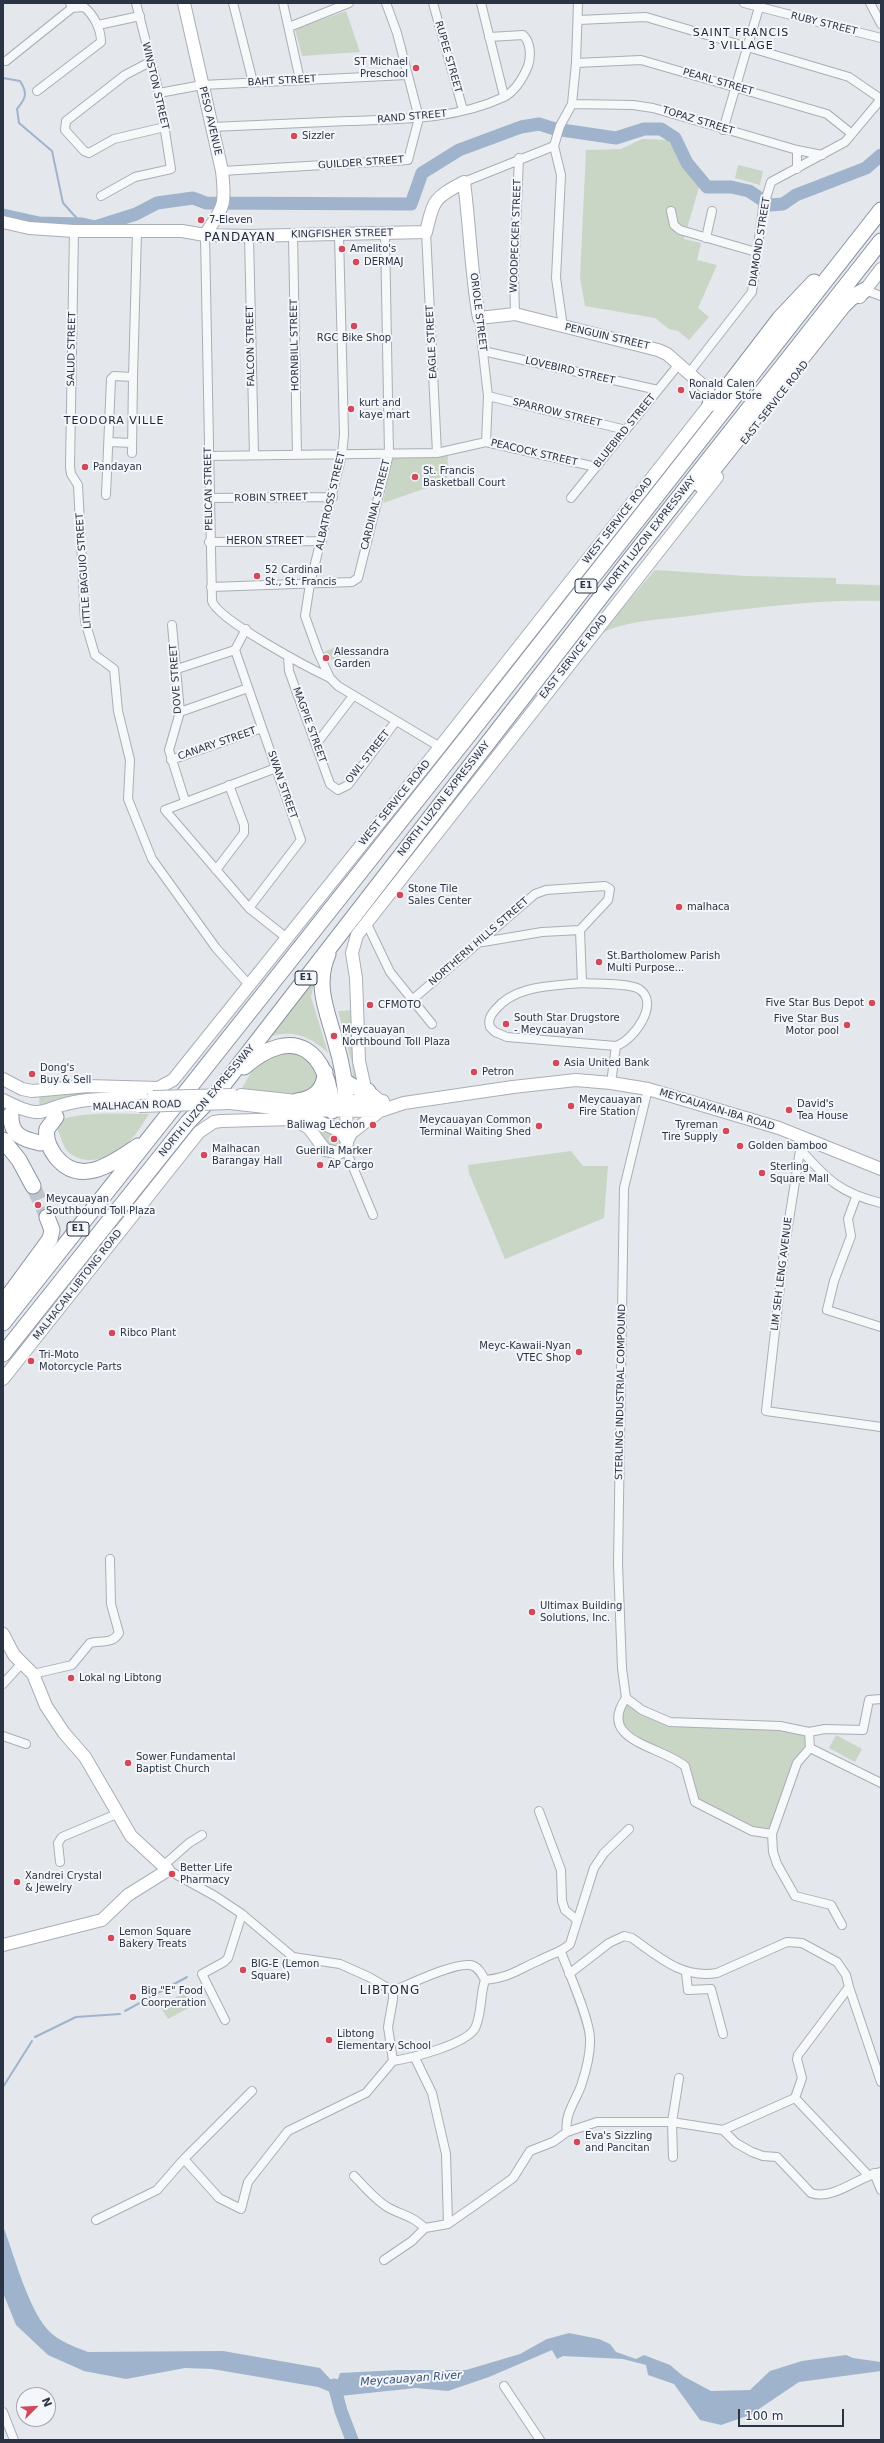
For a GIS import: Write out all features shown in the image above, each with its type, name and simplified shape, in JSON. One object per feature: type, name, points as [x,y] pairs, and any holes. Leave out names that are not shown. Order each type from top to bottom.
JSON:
[{"type":"highway","points":[[709,397],[730,384],[780,318],[877,215]]},
{"type":"highway","name":"NORTH LUZON EXPRESSWAY","points":[[3,1323],[877,215]]},
{"type":"highway","name":"NORTH LUZON EXPRESSWAY","points":[[3,1354],[188,1122],[228,1095],[334,942],[645,541],[881,241]]},
{"type":"highway","points":[[645,541],[686,504],[843,306],[851,298],[865,290]]},
{"type":"highway","points":[[228,1095],[249,1062],[280,1046],[294,1046],[306,1050],[319,1060],[339,1106],[358,1084],[337,1044],[323,1005],[321,989],[326,959],[334,942]]},
{"type":"highway","points":[[294,1105],[308,1100],[317,1092],[325,1081],[325,1072]]},
{"type":"highway","points":[[8,1111],[16,1134],[26,1140],[45,1146],[67,1167],[81,1172],[91,1172],[115,1161],[153,1134]]},
{"type":"highway","points":[[45,1146],[49,1115]]},
{"type":"highway","points":[[3,1140],[19,1160],[33,1186]]},
{"type":"highway","points":[[3,1303],[50,1238],[52,1230],[47,1217]]},
{"type":"main road","name":"PESO AVENUE","points":[[184,3],[222,171],[224,194],[222,210],[205,235]]},
{"type":"main road","points":[[426,232],[432,208],[440,195],[464,182]]},
{"type":"main road","name":"ORIOLE STREET","points":[[464,182],[471,235],[472,279],[479,318]]},
{"type":"main road","name":"KINGFISHER STREET","points":[[3,222],[29,228],[74,231],[182,231],[205,235],[339,235],[426,232]]},
{"type":"main road","name":"EAST SERVICE ROAD","points":[[358,1084],[356,978],[352,953],[354,941],[366,922],[881,269]]},
{"type":"main road","name":"PENGUIN STREET","points":[[479,318],[515,314],[658,350],[679,364],[689,373],[709,397]]},
{"type":"main road","name":"WEST SERVICE ROAD","points":[[22,1089],[42,1091],[88,1086],[155,1088],[167,1085],[175,1078],[288,939],[440,747],[709,397]]},
{"type":"main road","points":[[3,1079],[22,1089],[8,1111]]},
{"type":"main road","name":"MEYCAUAYAN-IBA ROAD","points":[[339,1106],[380,1106],[499,1089],[576,1080],[611,1083],[648,1089],[778,1128],[801,1143],[881,1169]]},
{"type":"main road","points":[[346,1145],[351,1133],[380,1106],[358,1084]]},
{"type":"main road","points":[[42,1091],[36,1095],[35,1101],[37,1107],[49,1115]]},
{"type":"main road","name":"MALHACAN ROAD","points":[[8,1111],[37,1121],[49,1115],[77,1109],[228,1095],[294,1105],[339,1106]]},
{"type":"main road","points":[[294,1105],[338,1130],[343,1134],[346,1145]]},
{"type":"main road","points":[[339,1106],[346,1145]]},
{"type":"main road","name":"MALHACAN-LIBTONG ROAD","points":[[3,1379],[199,1132],[206,1126],[221,1121],[293,1119],[309,1128],[328,1152],[336,1154],[346,1145]]},
{"type":"main road","points":[[3,1634],[14,1655],[23,1662],[33,1674],[46,1706],[64,1733],[85,1757],[119,1813],[131,1836],[166,1868],[128,1895],[102,1920],[3,1945]]},
{"type":"street","name":"WINSTON STREET","points":[[101,196],[135,177],[171,168],[159,93],[136,3]]},
{"type":"street","points":[[233,3],[253,82]]},
{"type":"street","points":[[283,3],[300,80]]},
{"type":"street","points":[[289,27],[349,3]]},
{"type":"street","name":"GUILDER STREET","points":[[222,171],[405,162],[410,157],[419,118],[397,33],[386,3]]},
{"type":"street","name":"RUPEE STREET","points":[[433,3],[464,110]]},
{"type":"street","points":[[481,3],[504,96]]},
{"type":"street","points":[[563,327],[556,278],[561,175],[554,146],[556,135],[572,104],[576,63],[578,3]]},
{"type":"street","name":"RUBY STREET","points":[[744,3],[759,5],[881,38]]},
{"type":"street","points":[[870,3],[881,24]]},
{"type":"street","points":[[723,130],[737,87],[759,5]]},
{"type":"street","points":[[6,61],[71,6],[84,7],[98,25],[101,38],[99,44],[37,91]]},
{"type":"street","points":[[98,25],[140,16]]},
{"type":"street","points":[[578,20],[646,18],[748,46],[849,77],[881,99]]},
{"type":"street","name":"RAND STREET","points":[[212,127],[419,118],[464,110],[504,96],[517,86],[528,65],[530,56],[525,37],[519,34],[490,37]]},
{"type":"street","name":"PEARL STREET","points":[[576,63],[641,60],[827,114],[852,134]]},
{"type":"street","points":[[150,62],[125,75],[66,120],[65,130],[84,151],[89,153],[114,139],[164,126]]},
{"type":"street","name":"BAHT STREET","points":[[159,93],[202,85],[407,75]]},
{"type":"street","name":"DIAMOND STREET","points":[[689,373],[752,292],[756,252],[763,208],[771,182],[845,142],[881,99]]},
{"type":"street","name":"TOPAZ STREET","points":[[572,104],[633,105],[653,108],[723,130],[797,150],[822,155]]},
{"type":"street","points":[[464,182],[519,158],[554,146]]},
{"type":"street","points":[[797,150],[797,169]]},
{"type":"street","name":"WOODPECKER STREET","points":[[515,314],[514,275],[519,158]]},
{"type":"street","points":[[672,211],[674,226],[680,230],[756,252]]},
{"type":"street","points":[[706,238],[712,211]]},
{"type":"street","name":"SALUD STREET","points":[[70,467],[74,231]]},
{"type":"street","points":[[132,453],[137,232]]},
{"type":"street","name":"EAGLE STREET","points":[[426,232],[438,453]]},
{"type":"street","name":"CARDINAL STREET","points":[[211,587],[352,582],[358,578],[389,454],[385,234]]},
{"type":"street","name":"PELICAN STREET","points":[[205,235],[209,542],[212,601],[215,608],[288,657],[330,678]]},
{"type":"street","name":"HORNBILL STREET","points":[[293,235],[297,455]]},
{"type":"street","name":"ALBATROSS STREET","points":[[339,235],[344,436],[342,454],[322,541],[310,584],[305,616],[318,652],[330,678],[353,696],[440,747]]},
{"type":"street","name":"FALCON STREET","points":[[249,236],[254,455]]},
{"type":"street","points":[[865,290],[881,296]]},
{"type":"street","name":"ORIOLE STREET","points":[[479,318],[488,396],[486,442]]},
{"type":"street","name":"LOVEBIRD STREET","points":[[483,351],[658,390]]},
{"type":"street","name":"BLUEBIRD STREET","points":[[571,498],[679,364]]},
{"type":"street","points":[[106,496],[111,378],[114,376],[133,377]]},
{"type":"street","name":"SPARROW STREET","points":[[488,396],[626,430]]},
{"type":"street","points":[[108,442],[132,443]]},
{"type":"street","name":"PEACOCK STREET","points":[[208,456],[438,453],[486,442],[596,467]]},
{"type":"street","name":"LITTLE BAGUIO STREET","points":[[70,467],[71,474],[78,485],[85,621],[95,655],[114,669],[118,711],[130,760],[128,799],[152,859],[212,943],[250,986]]},
{"type":"street","name":"ROBIN STREET","points":[[209,498],[332,497]]},
{"type":"street","name":"HERON STREET","points":[[209,542],[322,541]]},
{"type":"street","name":"DOVE STREET","points":[[172,625],[180,712],[169,750],[185,801]]},
{"type":"street","points":[[177,669],[235,650],[246,629]]},
{"type":"street","name":"SWAN STREET","points":[[235,650],[301,843],[249,908]]},
{"type":"street","name":"MAGPIE STREET","points":[[288,657],[290,675],[330,784],[338,790]]},
{"type":"street","points":[[180,712],[248,688]]},
{"type":"street","points":[[316,743],[353,696]]},
{"type":"street","name":"OWL STREET","points":[[338,790],[348,785],[396,721]]},
{"type":"street","name":"CANARY STREET","points":[[171,760],[262,728]]},
{"type":"street","points":[[276,768],[185,801],[165,810],[249,908],[288,939]]},
{"type":"street","points":[[216,870],[244,833],[244,825],[229,785]]},
{"type":"street","name":"NORTHERN HILLS STREET","points":[[412,1000],[451,966],[483,942],[535,894],[546,890],[608,886],[610,896],[608,900],[580,930]]},
{"type":"street","points":[[366,922],[390,972],[432,1024]]},
{"type":"street","points":[[483,942],[542,932],[580,930],[582,983]]},
{"type":"street","points":[[582,983],[635,987],[648,1000],[648,1010],[630,1039],[616,1046],[507,1037],[495,1032],[490,1027],[490,1016],[500,1003],[514,995],[539,988],[582,983]]},
{"type":"street","points":[[611,1083],[616,1046]]},
{"type":"street","name":"STERLING INDUSTRIAL COMPOUND","points":[[626,1698],[622,1668],[618,1564],[624,1188],[648,1089]]},
{"type":"street","points":[[801,1143],[826,1178],[856,1197],[881,1203]]},
{"type":"street","name":"LIM SEH LENG AVENUE","points":[[801,1143],[766,1411],[881,1427]]},
{"type":"street","points":[[346,1145],[373,1215]]},
{"type":"street","points":[[856,1197],[848,1219],[850,1236],[834,1281],[827,1310],[881,1327]]},
{"type":"street","points":[[33,1674],[72,1665],[90,1643],[108,1642],[117,1636],[119,1633],[111,1604],[110,1559]]},
{"type":"street","points":[[3,1684],[23,1662]]},
{"type":"street","points":[[772,1834],[752,1831],[695,1802],[685,1766],[663,1752],[636,1741],[623,1732],[618,1726],[620,1706],[626,1698],[642,1710],[670,1722],[780,1726],[809,1732],[825,1729],[863,1730],[869,1700],[879,1697],[881,1699]]},
{"type":"street","points":[[809,1732],[810,1748],[797,1763],[772,1834],[772,1852],[795,1896],[831,1905],[842,1926]]},
{"type":"street","points":[[3,1736],[26,1744]]},
{"type":"street","points":[[810,1748],[881,1783]]},
{"type":"street","points":[[539,1811],[561,1870],[562,1901],[565,1910],[577,1920]]},
{"type":"street","points":[[60,1862],[58,1843],[62,1837],[119,1813]]},
{"type":"street","points":[[485,1980],[503,1978],[540,1959],[561,1952],[570,1944],[594,1868],[604,1853],[629,1829]]},
{"type":"street","points":[[202,1835],[189,1843],[166,1868],[215,1896],[242,1914],[293,1957],[340,1964],[369,1977],[393,1991]]},
{"type":"street","points":[[225,2020],[202,1974],[224,1962],[228,1958],[242,1914]]},
{"type":"street","points":[[569,1974],[609,1943],[624,1936],[632,1938],[686,1973],[707,1975],[718,1973],[787,1942],[802,1942],[837,1962],[846,1975],[881,2082]]},
{"type":"street","points":[[561,1952],[591,2041],[581,2086],[568,2113],[566,2124],[567,2132]]},
{"type":"street","points":[[393,1991],[438,1973],[471,1965],[478,1969],[485,1980]]},
{"type":"street","points":[[686,1973],[688,1990],[711,1989],[723,2034]]},
{"type":"street","points":[[184,2159],[219,2198],[241,2209],[248,2182],[288,2131],[366,2094],[393,2061],[415,2058],[470,2035],[477,2024],[481,1991],[485,1980]]},
{"type":"street","points":[[384,2260],[412,2242],[425,2228],[448,2224],[513,2178],[530,2152],[553,2142],[567,2132],[597,2122],[629,2124],[672,2122],[723,2130],[795,2098],[802,2078],[797,2059],[798,2055],[849,1987]]},
{"type":"street","points":[[393,1991],[388,2027],[393,2061]]},
{"type":"street","points":[[415,2058],[432,2093],[446,2154],[448,2224]]},
{"type":"street","points":[[673,2157],[672,2122],[679,2078]]},
{"type":"street","points":[[96,2220],[157,2190],[184,2159],[252,2091]]},
{"type":"street","points":[[795,2098],[874,2173],[881,2190]]},
{"type":"street","points":[[723,2130],[736,2143],[752,2152],[763,2156],[777,2157],[811,2193],[818,2195],[828,2194],[874,2173]]},
{"type":"street","points":[[354,2176],[389,2208],[410,2216],[425,2228]]},
{"type":"street","points":[[504,2386],[540,2440]]},
{"type":"street","points":[[3,2412],[14,2440]]},
{"type":"green space","points":[[346,11],[360,52],[302,56],[295,29]]},
{"type":"green space","points":[[642,139],[667,140],[679,154],[699,187],[684,239],[701,243],[697,260],[717,265],[698,308],[709,317],[689,340],[678,331],[669,329],[655,318],[585,306],[580,278],[586,150],[621,149]]},
{"type":"green space","points":[[738,165],[763,171],[760,185],[735,178]]},
{"type":"green space","points":[[448,454],[447,481],[383,503],[392,456]]},
{"type":"green space","points":[[655,570],[746,576],[836,578],[836,584],[881,585],[881,601],[833,601],[737,610],[632,623],[610,629],[600,634]]},
{"type":"green space","points":[[338,646],[342,656],[328,661],[324,652]]},
{"type":"green space","points":[[316,975],[311,997],[328,1053],[314,1042],[299,1035],[284,1034],[266,1038]]},
{"type":"green space","points":[[353,1010],[357,1080],[353,1078],[352,1064],[338,1011]]},
{"type":"green space","points":[[270,1052],[305,1052],[320,1080],[304,1096],[241,1090],[253,1069]]},
{"type":"green space","points":[[81,1090],[109,1092],[45,1106],[40,1105],[40,1096]]},
{"type":"green space","points":[[149,1114],[132,1139],[125,1146],[118,1152],[100,1159],[83,1159],[70,1153],[65,1148],[57,1128],[59,1120],[81,1115]]},
{"type":"green space","points":[[308,1119],[341,1140],[337,1145],[329,1145]]},
{"type":"green space","points":[[571,1151],[583,1166],[608,1166],[604,1218],[505,1259],[469,1173],[468,1165]]},
{"type":"green space","points":[[626,1698],[658,1718],[809,1732],[810,1748],[797,1763],[772,1834],[752,1831],[695,1802],[685,1766],[623,1732],[620,1705]]},
{"type":"green space","points":[[836,1735],[862,1749],[855,1762],[829,1748]]},
{"type":"green space","points":[[187,1991],[194,2005],[168,2019],[160,2006]]},
{"type":"water","name":"Meycauayan River","points":[[3,2226],[22,2281],[41,2320],[52,2334],[67,2343],[88,2352],[223,2351],[320,2368],[332,2381],[338,2379],[340,2373],[398,2370],[466,2370],[520,2354],[547,2339],[569,2333],[599,2339],[610,2344],[616,2352],[636,2359],[644,2355],[670,2365],[683,2376],[711,2391],[750,2390],[770,2371],[802,2361],[846,2355],[853,2358],[881,2362],[881,2371],[799,2382],[750,2415],[721,2425],[700,2420],[674,2384],[648,2375],[646,2365],[623,2359],[563,2356],[557,2359],[552,2350],[489,2377],[448,2391],[416,2388],[340,2396],[318,2387],[212,2369],[185,2368],[126,2379],[84,2371],[48,2355],[16,2325],[3,2293]]},
{"type":"waterway","points":[[3,78],[20,81],[23,85],[25,95],[17,109],[19,123],[52,151],[63,203],[82,224]]},
{"type":"waterway","points":[[3,215],[39,223],[82,224],[95,227],[136,214],[157,203],[193,198],[206,203],[411,204],[422,173],[459,150],[521,127],[539,124],[555,129],[616,138],[644,129],[661,129],[675,138],[687,163],[707,187],[731,187],[749,191],[770,205],[783,204],[796,195],[866,168],[881,155]]},
{"type":"waterway","points":[[125,2011],[187,1977]]},
{"type":"waterway","points":[[35,2037],[76,2017],[120,2014]]},
{"type":"waterway","points":[[3,2087],[32,2041]]},
{"type":"waterway","points":[[334,2385],[341,2411],[352,2440]]},
{"type":"tunnel","points":[[33,1186],[47,1217]]},
{"type":"place","name":"ST Michael Preschool","points":[[416,68]]},
{"type":"place","name":"Sizzler","points":[[294,136]]},
{"type":"place","name":"7-Eleven","points":[[201,220]]},
{"type":"place","name":"Amelito's","points":[[342,249]]},
{"type":"place","name":"DERMAJ","points":[[356,262]]},
{"type":"place","name":"RGC Bike Shop","points":[[354,326]]},
{"type":"place","name":"Ronald Calen Vaciador Store","points":[[681,390]]},
{"type":"place","name":"kurt and kaye mart","points":[[351,409]]},
{"type":"place","name":"Pandayan","points":[[85,467]]},
{"type":"place","name":"St. Francis Basketball Court","points":[[415,477]]},
{"type":"place","name":"52 Cardinal St., St. Francis","points":[[257,576]]},
{"type":"place","name":"Alessandra Garden","points":[[326,658]]},
{"type":"place","name":"Stone Tile Sales Center","points":[[400,895]]},
{"type":"place","name":"malhaca","points":[[679,907]]},
{"type":"place","name":"St.Bartholomew Parish Multi Purpose...","points":[[599,962]]},
{"type":"place","name":"Five Star Bus Depot","points":[[872,1003]]},
{"type":"place","name":"CFMOTO","points":[[370,1005]]},
{"type":"place","name":"South Star Drugstore - Meycauayan","points":[[506,1024]]},
{"type":"place","name":"Five Star Bus Motor pool","points":[[847,1025]]},
{"type":"place","name":"Meycauayan Northbound Toll Plaza","points":[[334,1036]]},
{"type":"place","name":"Asia United Bank","points":[[556,1063]]},
{"type":"place","name":"Petron","points":[[474,1072]]},
{"type":"place","name":"Dong's Buy & Sell","points":[[32,1074]]},
{"type":"place","name":"Meycauayan Fire Station","points":[[571,1106]]},
{"type":"place","name":"David's Tea House","points":[[789,1110]]},
{"type":"place","name":"Baliwag Lechon","points":[[373,1125]]},
{"type":"place","name":"Meycauayan Common Terminal Waiting Shed","points":[[539,1126]]},
{"type":"place","name":"Tyreman Tire Supply","points":[[726,1131]]},
{"type":"place","name":"Guerilla Marker","points":[[334,1139]]},
{"type":"place","name":"Golden bamboo","points":[[740,1146]]},
{"type":"place","name":"Malhacan Barangay Hall","points":[[204,1155]]},
{"type":"place","name":"AP Cargo","points":[[320,1165]]},
{"type":"place","name":"Sterling Square Mall","points":[[762,1173]]},
{"type":"place","name":"Meycauayan Southbound Toll Plaza","points":[[38,1205]]},
{"type":"place","name":"Ribco Plant","points":[[112,1333]]},
{"type":"place","name":"Meyc-Kawaii-Nyan VTEC Shop","points":[[579,1352]]},
{"type":"place","name":"Tri-Moto Motorcycle Parts","points":[[31,1361]]},
{"type":"place","name":"Ultimax Building Solutions, Inc.","points":[[532,1612]]},
{"type":"place","name":"Lokal ng Libtong","points":[[71,1678]]},
{"type":"place","name":"Sower Fundamental Baptist Church","points":[[128,1763]]},
{"type":"place","name":"Better Life Pharmacy","points":[[172,1874]]},
{"type":"place","name":"Xandrei Crystal & Jewelry","points":[[17,1882]]},
{"type":"place","name":"Lemon Square Bakery Treats","points":[[111,1938]]},
{"type":"place","name":"BIG-E (Lemon Square)","points":[[243,1970]]},
{"type":"place","name":"Big \"E\" Food Coorperation","points":[[133,1997]]},
{"type":"place","name":"Libtong Elementary School","points":[[329,2040]]},
{"type":"place","name":"Eva's Sizzling and Pancitan","points":[[577,2142]]},
{"type":"district","name":"SAINT FRANCIS 3 VILLAGE","points":[[741,39]]},
{"type":"district","name":"PANDAYAN","points":[[240,238]]},
{"type":"district","name":"TEODORA VILLE","points":[[114,421]]},
{"type":"district","name":"LIBTONG","points":[[390,1991]]}]
